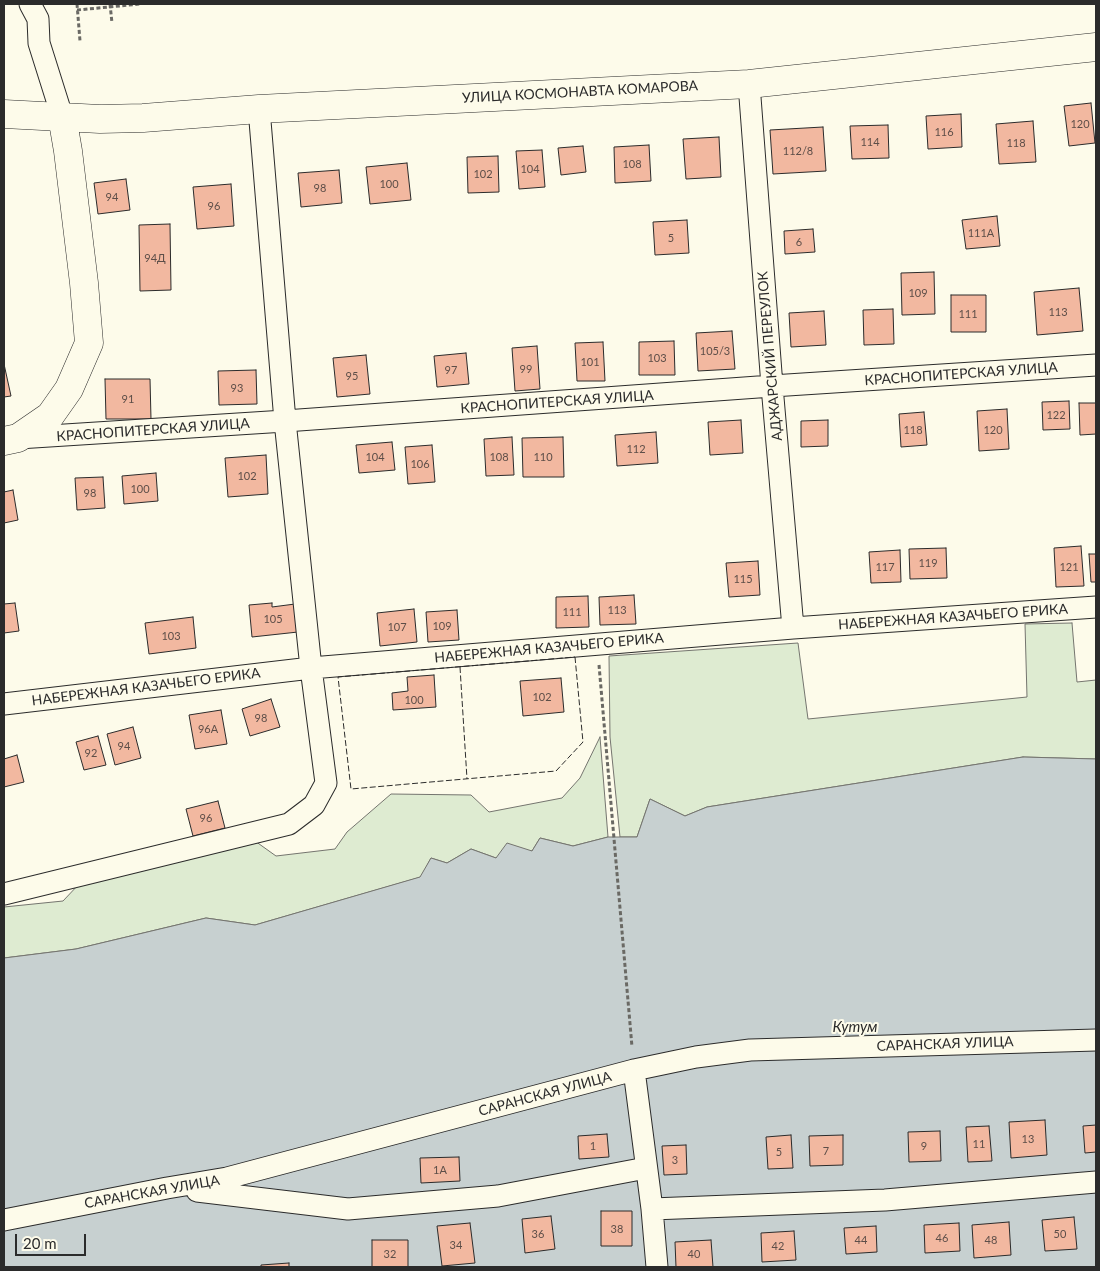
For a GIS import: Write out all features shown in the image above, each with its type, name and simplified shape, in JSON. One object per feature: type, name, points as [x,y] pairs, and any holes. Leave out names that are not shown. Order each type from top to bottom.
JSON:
[{"type":"main road","name":"УЛИЦА КОСМОНАВТА КОМАРОВА","points":[[4,114],[143,118],[259,109],[748,84],[1096,47]]},
{"type":"main road","name":"КРАСНОПИТЕРСКАЯ УЛИЦА","points":[[11,440],[50,416],[69,389],[88,342],[84,283],[62,116]]},
{"type":"street","points":[[39,9],[39,42],[62,116]]},
{"type":"street","name":"АДЖАРСКИЙ ПЕРЕУЛОК","points":[[748,84],[793,628]]},
{"type":"street","points":[[4,894],[289,824],[314,806],[326,783],[311,668],[285,421],[259,109]]},
{"type":"street","name":"КРАСНОПИТЕРСКАЯ УЛИЦА","points":[[11,440],[1096,365]]},
{"type":"street","name":"НАБЕРЕЖНАЯ КАЗАЧЬЕГО ЕРИКА","points":[[4,704],[311,668],[793,628],[1096,608]]},
{"type":"street","name":"САРАНСКАЯ УЛИЦА","points":[[4,1220],[227,1178],[634,1070],[696,1057],[750,1050],[1096,1040]]},
{"type":"street","points":[[634,1070],[652,1210],[657,1267]]},
{"type":"street","points":[[167,1188],[242,1195],[348,1209],[498,1196],[646,1168]]},
{"type":"street","points":[[652,1210],[885,1200],[1096,1182]]},
{"type":"path","points":[[77,4],[80,40]]},
{"type":"path","points":[[77,10],[112,5],[140,4]]},
{"type":"path","points":[[112,5],[112,23]]},
{"type":"path","points":[[599,663],[634,1070]]},
{"type":"green space","points":[[1072,623],[1077,682],[1096,680],[1096,759],[1023,757],[707,807],[685,816],[650,799],[637,837],[620,837],[610,737],[609,656],[798,643],[808,719],[1027,697],[1025,624]]},
{"type":"green space","points":[[600,737],[608,837],[573,846],[540,838],[532,851],[496,858],[471,849],[447,863],[431,858],[421,877],[255,925],[206,918],[76,949],[4,958],[4,907],[63,901],[80,883],[255,841],[276,856],[335,849],[347,832],[391,794],[471,795],[489,812],[562,798],[580,778]]},
{"type":"water","name":"Кутум","points":[[1023,757],[1096,759],[1096,1267],[4,1267],[4,958],[76,949],[206,918],[255,925],[420,877],[431,858],[447,863],[471,849],[496,858],[507,843],[532,851],[540,838],[573,846],[608,837],[637,837],[650,799],[685,816],[707,807]]},
{"type":"building","points":[[1091,103],[1095,143],[1069,146],[1064,106]]},
{"type":"building","points":[[961,114],[962,147],[928,149],[926,116]]},
{"type":"building","points":[[1033,121],[1036,162],[999,164],[996,124]]},
{"type":"building","points":[[888,125],[889,158],[852,159],[850,126]]},
{"type":"building","points":[[823,127],[826,171],[773,174],[770,130]]},
{"type":"building","points":[[719,137],[721,177],[686,179],[683,139]]},
{"type":"building","points":[[649,145],[651,181],[615,183],[614,147]]},
{"type":"building","points":[[583,146],[586,172],[561,175],[558,148]]},
{"type":"building","points":[[542,150],[545,187],[519,189],[516,151]]},
{"type":"building","points":[[498,156],[499,192],[468,193],[467,157]]},
{"type":"building","points":[[407,163],[411,200],[370,204],[366,167]]},
{"type":"building","points":[[339,170],[342,203],[301,207],[298,173]]},
{"type":"building","points":[[126,179],[130,210],[98,214],[94,183]]},
{"type":"building","points":[[231,184],[234,226],[197,229],[193,187]]},
{"type":"building","points":[[997,216],[1000,246],[966,249],[962,220]]},
{"type":"building","points":[[687,220],[689,253],[655,255],[653,222]]},
{"type":"building","points":[[170,224],[171,290],[140,291],[139,225]]},
{"type":"building","points":[[813,229],[815,252],[785,254],[784,231]]},
{"type":"building","points":[[934,272],[935,314],[902,315],[901,273]]},
{"type":"building","points":[[1079,288],[1083,331],[1037,335],[1034,292]]},
{"type":"building","points":[[951,295],[986,295],[986,332],[951,332]]},
{"type":"building","points":[[893,309],[894,344],[864,345],[863,310]]},
{"type":"building","points":[[824,311],[826,345],[791,347],[789,313]]},
{"type":"building","points":[[732,331],[735,369],[698,371],[696,333]]},
{"type":"building","points":[[674,341],[675,375],[639,375],[639,342]]},
{"type":"building","points":[[603,342],[605,381],[577,381],[575,343]]},
{"type":"building","points":[[537,346],[540,389],[515,391],[512,348]]},
{"type":"building","points":[[466,353],[469,384],[437,387],[434,356]]},
{"type":"building","points":[[366,355],[370,394],[337,397],[333,358]]},
{"type":"building","points":[[4,364],[11,396],[4,397]]},
{"type":"building","points":[[256,370],[257,404],[219,405],[218,371]]},
{"type":"building","points":[[105,379],[150,379],[151,419],[106,419]]},
{"type":"building","points":[[1069,401],[1070,429],[1043,430],[1042,402]]},
{"type":"building","points":[[1079,403],[1096,403],[1096,434],[1080,435]]},
{"type":"building","points":[[1007,409],[1009,449],[979,451],[977,411]]},
{"type":"building","points":[[924,412],[927,445],[901,447],[899,414]]},
{"type":"building","points":[[741,420],[743,453],[710,455],[708,422]]},
{"type":"building","points":[[828,420],[828,446],[801,447],[801,421]]},
{"type":"building","points":[[656,432],[658,463],[617,466],[615,435]]},
{"type":"building","points":[[512,437],[514,475],[486,476],[484,439]]},
{"type":"building","points":[[563,437],[564,477],[523,477],[522,438]]},
{"type":"building","points":[[392,442],[395,470],[359,473],[356,445]]},
{"type":"building","points":[[432,445],[435,482],[408,484],[405,447]]},
{"type":"building","points":[[266,455],[268,494],[228,497],[225,458]]},
{"type":"building","points":[[156,473],[158,501],[124,504],[122,476]]},
{"type":"building","points":[[103,477],[105,508],[77,510],[75,478]]},
{"type":"building","points":[[13,490],[18,520],[4,523],[4,492]]},
{"type":"building","points":[[1081,546],[1084,586],[1056,587],[1054,548]]},
{"type":"building","points":[[946,548],[947,578],[910,579],[909,549]]},
{"type":"building","points":[[900,550],[901,582],[871,583],[869,552]]},
{"type":"building","points":[[1089,554],[1096,554],[1096,582],[1091,582]]},
{"type":"building","points":[[758,561],[760,595],[729,597],[726,563]]},
{"type":"building","points":[[634,595],[636,624],[600,625],[599,597]]},
{"type":"building","points":[[588,596],[589,627],[556,628],[556,597]]},
{"type":"building","points":[[15,603],[19,631],[4,633],[4,604]]},
{"type":"building","points":[[272,603],[272,607],[295,604],[298,632],[252,637],[249,605]]},
{"type":"building","points":[[414,609],[417,642],[380,646],[377,613]]},
{"type":"building","points":[[457,610],[459,640],[428,642],[426,612]]},
{"type":"building","points":[[193,617],[196,648],[149,654],[145,623]]},
{"type":"building","points":[[434,675],[436,707],[393,710],[392,693],[408,691],[407,677]]},
{"type":"building","points":[[561,678],[564,712],[523,716],[520,681]]},
{"type":"building","points":[[271,699],[280,727],[250,736],[242,709]]},
{"type":"building","points":[[221,710],[227,744],[195,749],[189,715]]},
{"type":"building","points":[[133,727],[141,758],[115,765],[107,734]]},
{"type":"building","points":[[98,736],[106,765],[84,770],[76,742]]},
{"type":"building","points":[[17,755],[24,782],[4,787],[4,759]]},
{"type":"building","points":[[218,801],[225,828],[193,836],[186,809]]},
{"type":"building","points":[[1045,1120],[1047,1155],[1011,1158],[1009,1122]]},
{"type":"building","points":[[1096,1125],[1096,1152],[1085,1153],[1083,1126]]},
{"type":"building","points":[[989,1126],[992,1161],[968,1162],[966,1127]]},
{"type":"building","points":[[940,1131],[941,1161],[909,1162],[908,1132]]},
{"type":"building","points":[[607,1134],[609,1157],[579,1159],[578,1136]]},
{"type":"building","points":[[791,1135],[793,1168],[768,1169],[766,1137]]},
{"type":"building","points":[[843,1135],[843,1165],[810,1166],[809,1136]]},
{"type":"building","points":[[686,1145],[687,1174],[664,1175],[662,1146]]},
{"type":"building","points":[[459,1157],[460,1181],[421,1183],[420,1158]]},
{"type":"building","points":[[601,1211],[632,1211],[632,1246],[601,1246]]},
{"type":"building","points":[[551,1216],[555,1249],[525,1253],[522,1219]]},
{"type":"building","points":[[1074,1217],[1077,1249],[1045,1251],[1042,1220]]},
{"type":"building","points":[[1009,1222],[1011,1255],[974,1258],[972,1225]]},
{"type":"building","points":[[470,1223],[475,1263],[442,1266],[437,1226]]},
{"type":"building","points":[[959,1223],[960,1251],[925,1253],[924,1225]]},
{"type":"building","points":[[876,1226],[877,1252],[846,1254],[844,1228]]},
{"type":"building","points":[[794,1231],[796,1260],[762,1262],[761,1233]]},
{"type":"building","points":[[372,1240],[408,1240],[408,1267],[372,1267]]},
{"type":"building","points":[[711,1240],[713,1267],[676,1267],[675,1242]]},
{"type":"building","points":[[289,1263],[289,1267],[261,1267],[261,1265]]},
{"type":"fence","points":[[575,657],[583,742],[556,771],[351,789],[338,677],[575,657]]},
{"type":"fence","points":[[460,667],[467,779]]}]
